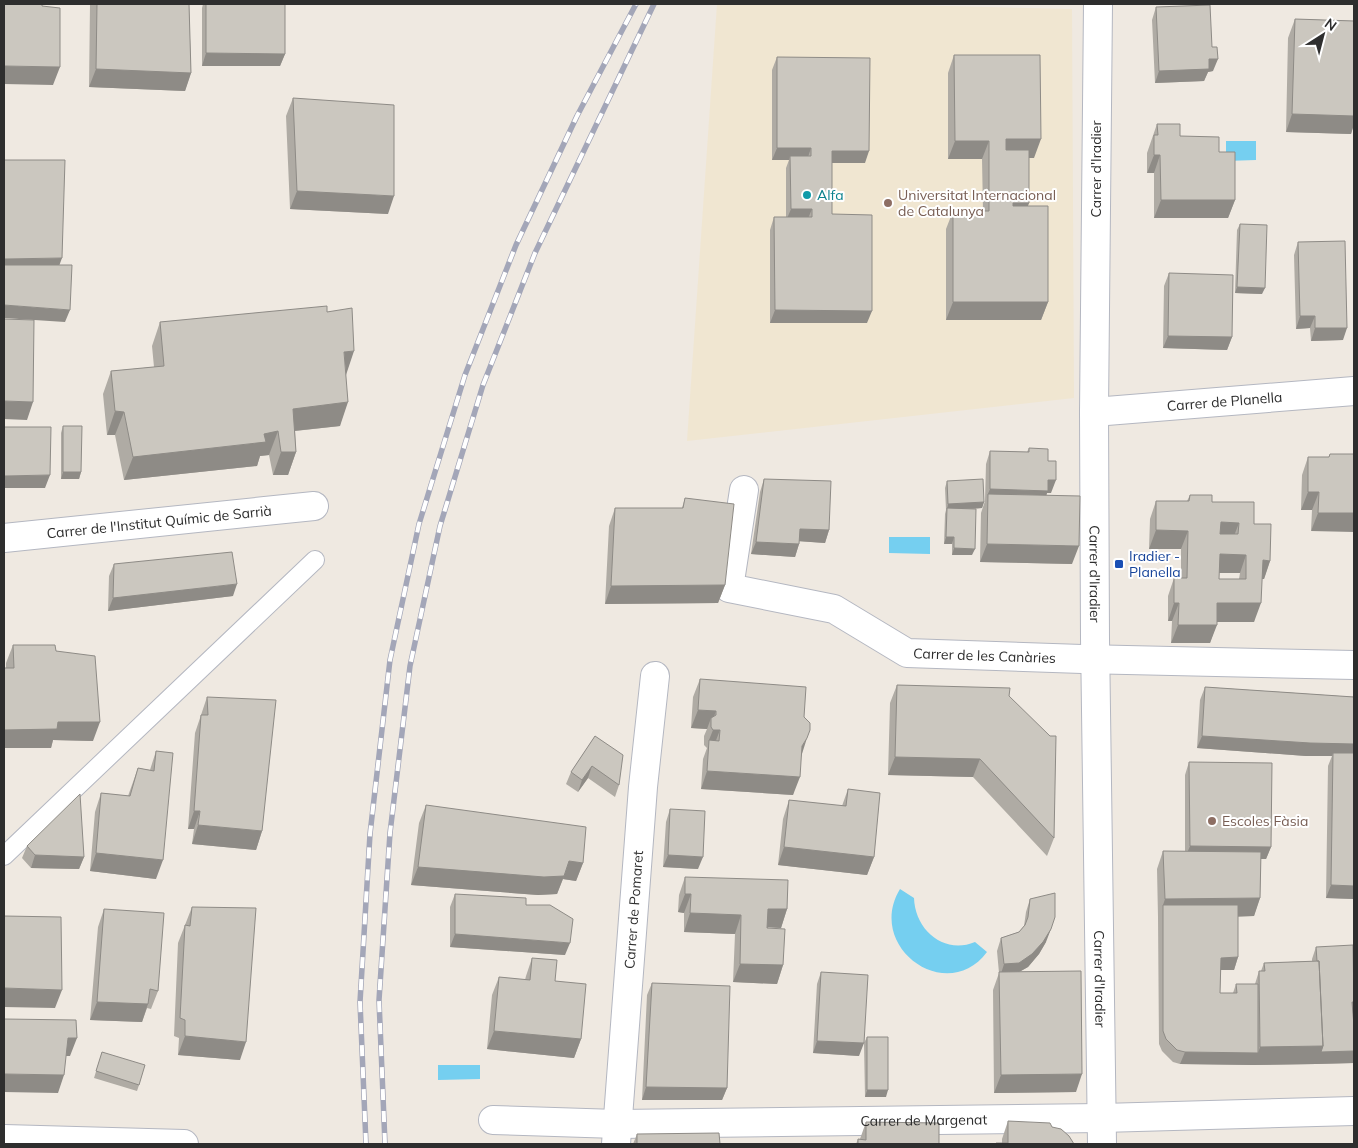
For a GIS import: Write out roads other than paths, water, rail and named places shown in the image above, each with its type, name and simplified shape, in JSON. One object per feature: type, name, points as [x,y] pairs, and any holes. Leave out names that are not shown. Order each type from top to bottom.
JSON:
[{"type":"street","name":"Carrer d'Iradier","points":[[1098,4],[1094,412],[1095,660],[1102,1144]]},
{"type":"street","name":"Carrer de Planella","points":[[1094,412],[1354,391]]},
{"type":"street","name":"Carrer de les Canàries","points":[[744,490],[729,588],[834,609],[907,653],[1095,660],[1354,665]]},
{"type":"street","name":"Carrer de l'Institut Químic de Sarrià","points":[[4,538],[314,506]]},
{"type":"street","name":"Carrer de Pomaret","points":[[617,1134],[643,787],[655,676]]},
{"type":"street","name":"Carrer de Margenat","points":[[493,1120],[617,1134],[1102,1118],[1354,1112]]},
{"type":"street","points":[[4,1140],[184,1144]]},
{"type":"lane","points":[[4,856],[315,560]]},
{"type":"water","points":[[1226,141],[1256,141],[1256,160],[1226,161]]},
{"type":"water","points":[[889,537],[930,537],[930,554],[889,553]]},
{"type":"water","points":[[900,889],[914,898],[920,920],[933,937],[953,945],[975,942],[987,952],[970,967],[952,973],[933,971],[915,962],[902,949],[893,931],[892,911]]},
{"type":"water","points":[[438,1065],[480,1065],[480,1079],[438,1080]]},
{"type":"railway","points":[[366,1144],[360,1002],[370,834],[390,660],[419,524],[465,375],[516,245],[577,116],[636,4]]},
{"type":"railway","points":[[385,1144],[379,1000],[390,833],[410,666],[440,526],[483,385],[535,253],[654,4]]},
{"type":"place","name":"Alfa","points":[[807,195]]},
{"type":"place","name":"Universitat Internacional de Catalunya","points":[[888,203]]},
{"type":"place","name":"Iradier - Planella","points":[[1119,564]]},
{"type":"place","name":"Escoles Fàsia","points":[[1212,821]]}]
